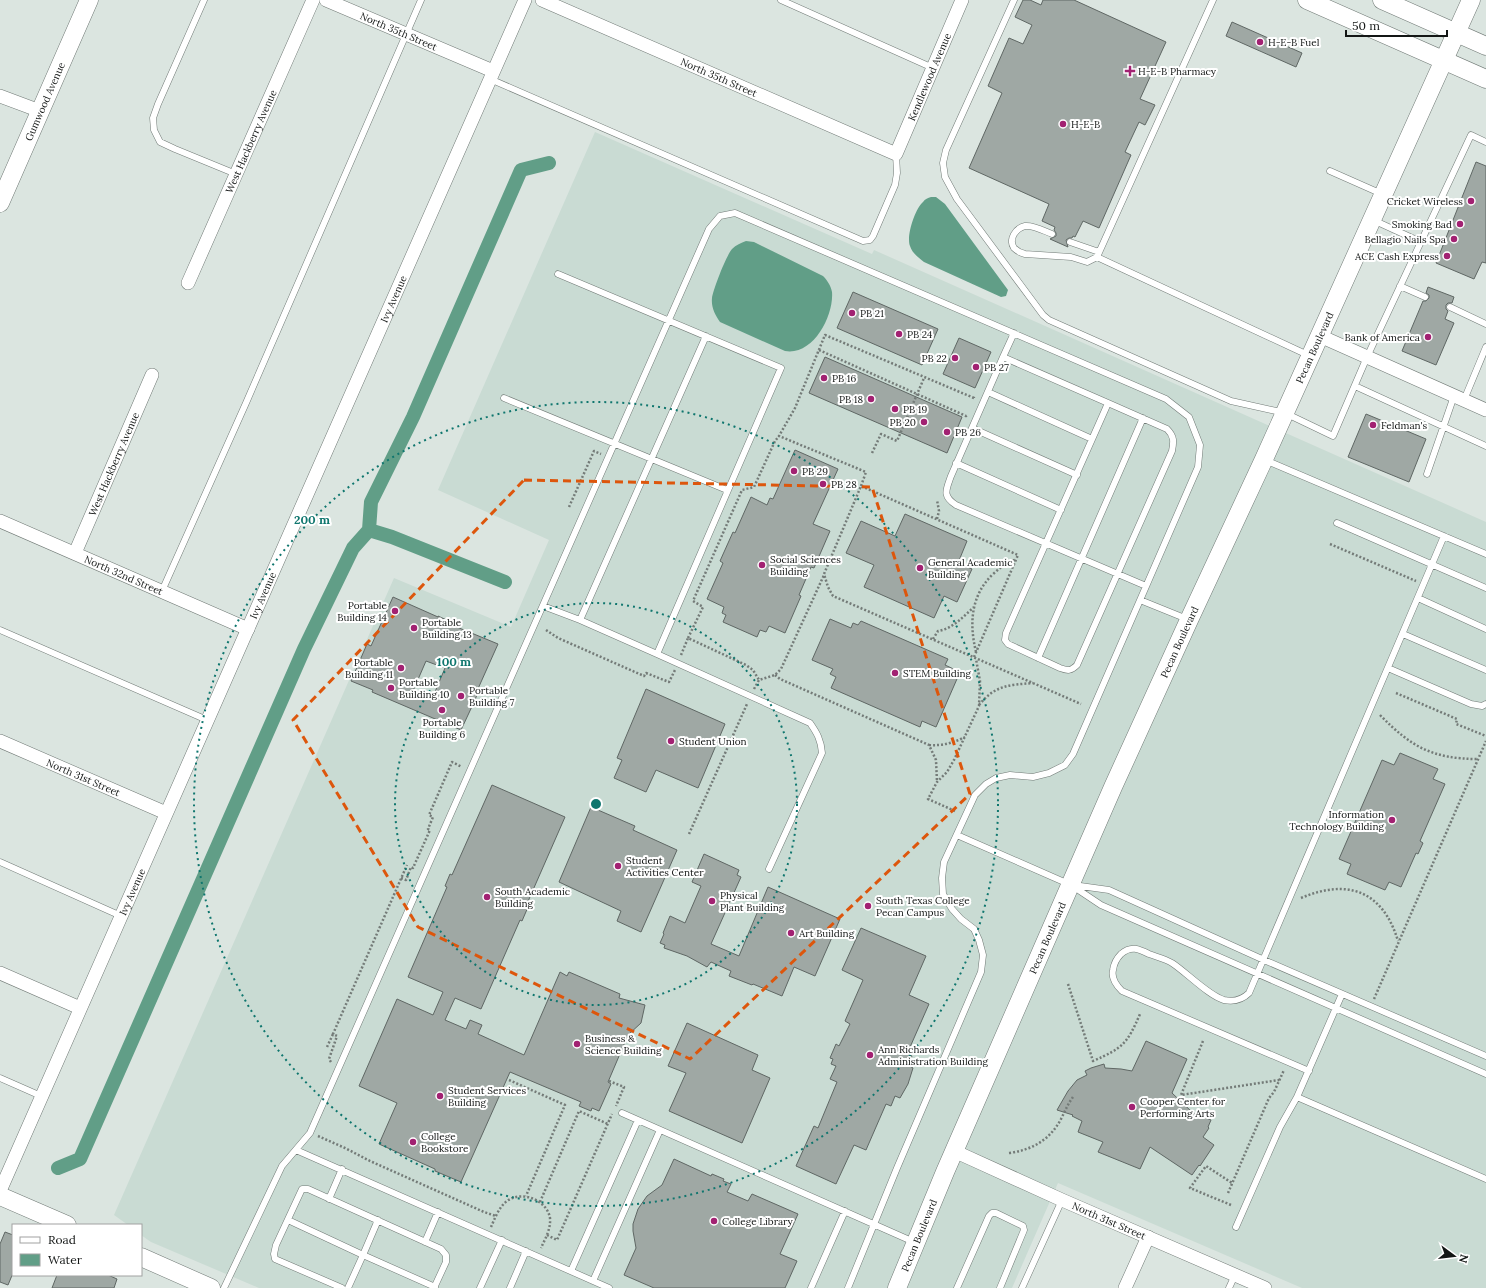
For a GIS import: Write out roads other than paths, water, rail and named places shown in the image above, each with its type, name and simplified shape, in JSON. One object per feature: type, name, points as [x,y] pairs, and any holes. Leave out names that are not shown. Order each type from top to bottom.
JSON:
[{"type":"main road","name":"Gumwood Avenue","points":[[0,203],[89,0]]},
{"type":"main road","points":[[1307,0],[1486,79]]},
{"type":"main road","points":[[1382,0],[1486,46]]},
{"type":"main road","name":"Pecan Boulevard","points":[[897,1288],[954,1151],[1189,620],[1285,413],[1471,0]]},
{"type":"main road","points":[[0,1196],[65,1224]]},
{"type":"main road","points":[[142,1257],[211,1288]]},
{"type":"street","name":"West Hackberry Avenue","points":[[188,283],[313,0]]},
{"type":"street","name":"North 35th Street","points":[[326,0],[406,34],[491,75]]},
{"type":"street","name":"Ivy Avenue","points":[[0,1191],[525,0]]},
{"type":"street","name":"North 35th Street","points":[[542,0],[896,154]]},
{"type":"street","name":"Kendlewood Avenue","points":[[896,154],[962,0]]},
{"type":"street","points":[[0,96],[40,111]]},
{"type":"street","points":[[1320,336],[1486,410]]},
{"type":"street","name":"West Hackberry Avenue","points":[[75,553],[152,375]]},
{"type":"street","name":"North 32nd Street","points":[[0,521],[248,629]]},
{"type":"street","name":"North 31st Street","points":[[0,741],[166,813]]},
{"type":"street","points":[[0,973],[80,1008]]},
{"type":"street","name":"North 31st Street","points":[[954,1151],[1062,1200],[1265,1288]]},
{"type":"street","points":[[1125,1288],[1148,1237]]},
{"type":"lane","points":[[204,0],[158,104],[153,118],[154,130],[160,142],[175,150],[236,174]]},
{"type":"lane","points":[[162,591],[246,403],[421,0]]},
{"type":"lane","points":[[781,0],[933,68]]},
{"type":"lane","points":[[1014,0],[946,150],[943,163],[945,177],[957,199],[1043,315],[1049,320],[1231,401],[1285,413],[1333,436],[1367,357],[1471,135],[1486,142]]},
{"type":"lane","points":[[1052,234],[1031,226],[1024,226],[1018,228],[1014,234],[1012,242],[1018,251],[1025,254],[1071,257],[1087,262],[1098,255],[1213,0]]},
{"type":"lane","points":[[491,75],[863,241],[870,240],[873,236],[890,198],[897,172],[896,154]]},
{"type":"lane","points":[[1330,171],[1384,195]]},
{"type":"lane","points":[[224,1288],[282,1166],[310,1133],[709,229],[720,216],[735,213],[1166,399],[1189,416],[1200,446],[1198,467],[1073,754],[1065,765],[1049,773],[1033,777],[1010,775],[996,778],[986,784],[975,795],[944,862],[942,878],[943,894],[952,909],[962,920],[974,929],[983,955],[981,972],[848,1288]]},
{"type":"lane","points":[[1372,220],[1421,242]]},
{"type":"lane","points":[[1070,242],[1081,244],[1098,255],[1310,356]]},
{"type":"lane","points":[[558,274],[781,368],[657,654]]},
{"type":"lane","points":[[1400,286],[1424,297]]},
{"type":"lane","points":[[1450,308],[1486,324]]},
{"type":"lane","points":[[1014,333],[956,463],[947,488],[946,493],[948,500],[956,505],[1146,586]]},
{"type":"lane","points":[[580,620],[706,336]]},
{"type":"lane","points":[[1427,474],[1443,426],[1486,347]]},
{"type":"lane","points":[[1003,357],[1143,418],[1167,429],[1172,435],[1172,451],[1118,574],[1077,665],[1068,671],[1008,644],[1005,640],[1006,633],[1108,403]]},
{"type":"lane","points":[[1355,386],[1486,446]]},
{"type":"lane","points":[[988,392],[1092,440]]},
{"type":"lane","points":[[504,398],[727,490]]},
{"type":"lane","points":[[1038,658],[1143,418]]},
{"type":"lane","points":[[972,428],[1076,475]]},
{"type":"lane","points":[[1264,459],[1486,554]]},
{"type":"lane","points":[[956,463],[1061,510]]},
{"type":"lane","points":[[1338,523],[1486,588]]},
{"type":"lane","points":[[1309,1071],[1122,991],[1116,985],[1112,977],[1112,970],[1116,959],[1123,952],[1130,948],[1138,949],[1171,963],[1214,996],[1223,1000],[1233,1001],[1244,999],[1249,993],[1444,536]]},
{"type":"lane","points":[[1418,598],[1486,629]]},
{"type":"lane","points":[[1140,600],[1189,620]]},
{"type":"lane","points":[[543,606],[580,620],[810,723],[821,742],[822,753],[769,869]]},
{"type":"lane","points":[[0,630],[207,720]]},
{"type":"lane","points":[[1403,634],[1486,670]]},
{"type":"lane","points":[[1388,668],[1471,704],[1482,706],[1486,704]]},
{"type":"lane","points":[[957,835],[1071,885],[1101,905],[1486,1074]]},
{"type":"lane","points":[[0,862],[121,916]]},
{"type":"lane","points":[[1071,885],[1109,890],[1264,960],[1486,1056]]},
{"type":"lane","points":[[1236,1228],[1280,1127],[1298,1097],[1342,994]]},
{"type":"lane","points":[[0,1078],[41,1096]]},
{"type":"lane","points":[[1298,1097],[1486,1179]]},
{"type":"lane","points":[[622,1113],[915,1243]]},
{"type":"lane","points":[[571,1271],[638,1120]]},
{"type":"lane","points":[[593,1281],[660,1130]]},
{"type":"lane","points":[[296,1150],[609,1288]]},
{"type":"lane","points":[[329,1199],[342,1170]]},
{"type":"lane","points":[[288,1220],[434,1287],[446,1262],[446,1255],[441,1249],[378,1220],[308,1189],[302,1190],[276,1244],[274,1254],[275,1259],[342,1288]]},
{"type":"lane","points":[[1022,1288],[1062,1200]]},
{"type":"lane","points":[[811,1288],[844,1211]]},
{"type":"lane","points":[[425,1242],[438,1212]]},
{"type":"lane","points":[[957,1288],[989,1216],[992,1213],[996,1213],[1023,1226],[1024,1230],[1000,1288]]},
{"type":"lane","points":[[348,1288],[378,1220]]},
{"type":"lane","points":[[480,1288],[502,1240]]},
{"type":"lane","points":[[510,1288],[526,1251]]},
{"type":"lane","points":[[1230,1288],[1235,1275]]},
{"type":"water","points":[[936,197],[945,204],[1008,290],[1006,296],[1001,297],[924,262],[912,251],[909,236],[912,223],[920,205],[926,199]]},
{"type":"water","points":[[746,241],[754,242],[823,276],[829,283],[832,292],[832,302],[825,323],[813,341],[804,347],[795,351],[785,351],[720,322],[716,317],[712,298],[720,273],[726,258],[732,249]]},
{"type":"waterway","points":[[505,582],[392,537],[369,530],[371,502],[413,417],[521,170],[549,163]]},
{"type":"waterway","points":[[58,1168],[80,1159],[304,649],[353,548],[369,530]]},
{"type":"place","name":"H-E-B Fuel","points":[[1260,42]]},
{"type":"place","name":"H-E-B Pharmacy","points":[[1130,71]]},
{"type":"place","name":"H-E-B","points":[[1063,124]]},
{"type":"place","name":"Cricket Wireless","points":[[1471,201]]},
{"type":"place","name":"Smoking Bad","points":[[1460,224]]},
{"type":"place","name":"Bellagio Nails Spa","points":[[1454,239]]},
{"type":"place","name":"ACE Cash Express","points":[[1447,256]]},
{"type":"place","name":"PB 21","points":[[852,313]]},
{"type":"place","name":"PB 24","points":[[899,334]]},
{"type":"place","name":"Bank of America","points":[[1428,337]]},
{"type":"place","name":"PB 22","points":[[955,358]]},
{"type":"place","name":"PB 27","points":[[976,367]]},
{"type":"place","name":"PB 16","points":[[824,378]]},
{"type":"place","name":"PB 18","points":[[871,399]]},
{"type":"place","name":"PB 19","points":[[895,409]]},
{"type":"place","name":"PB 20","points":[[924,422]]},
{"type":"place","name":"Feldman's","points":[[1373,425]]},
{"type":"place","name":"PB 26","points":[[947,432]]},
{"type":"place","name":"PB 29","points":[[794,471]]},
{"type":"place","name":"PB 28","points":[[823,484]]},
{"type":"place","name":"Social Sciences Building","points":[[762,565]]},
{"type":"place","name":"General Academic Building","points":[[920,568]]},
{"type":"place","name":"Portable Building 14","points":[[395,611]]},
{"type":"place","name":"Portable Building 13","points":[[414,628]]},
{"type":"place","name":"Portable Building 11","points":[[401,668]]},
{"type":"place","name":"STEM Building","points":[[895,673]]},
{"type":"place","name":"Portable Building 10","points":[[391,688]]},
{"type":"place","name":"Portable Building 7","points":[[461,696]]},
{"type":"place","name":"Portable Building 6","points":[[442,710]]},
{"type":"place","name":"Student Union","points":[[671,741]]},
{"type":"place","name":"Information Technology Building","points":[[1392,820]]},
{"type":"place","name":"Student Activities Center","points":[[618,866]]},
{"type":"place","name":"South Academic Building","points":[[487,897]]},
{"type":"place","name":"Physical Plant Building","points":[[712,901]]},
{"type":"place","name":"South Texas College Pecan Campus","points":[[868,906]]},
{"type":"place","name":"Art Building","points":[[791,933]]},
{"type":"place","name":"Business & Science Building","points":[[577,1044]]},
{"type":"place","name":"Ann Richards Administration Building","points":[[870,1055]]},
{"type":"place","name":"Student Services Building","points":[[440,1096]]},
{"type":"place","name":"Cooper Center for Performing Arts","points":[[1132,1107]]},
{"type":"place","name":"College Bookstore","points":[[413,1142]]},
{"type":"place","name":"College Library","points":[[714,1221]]}]
